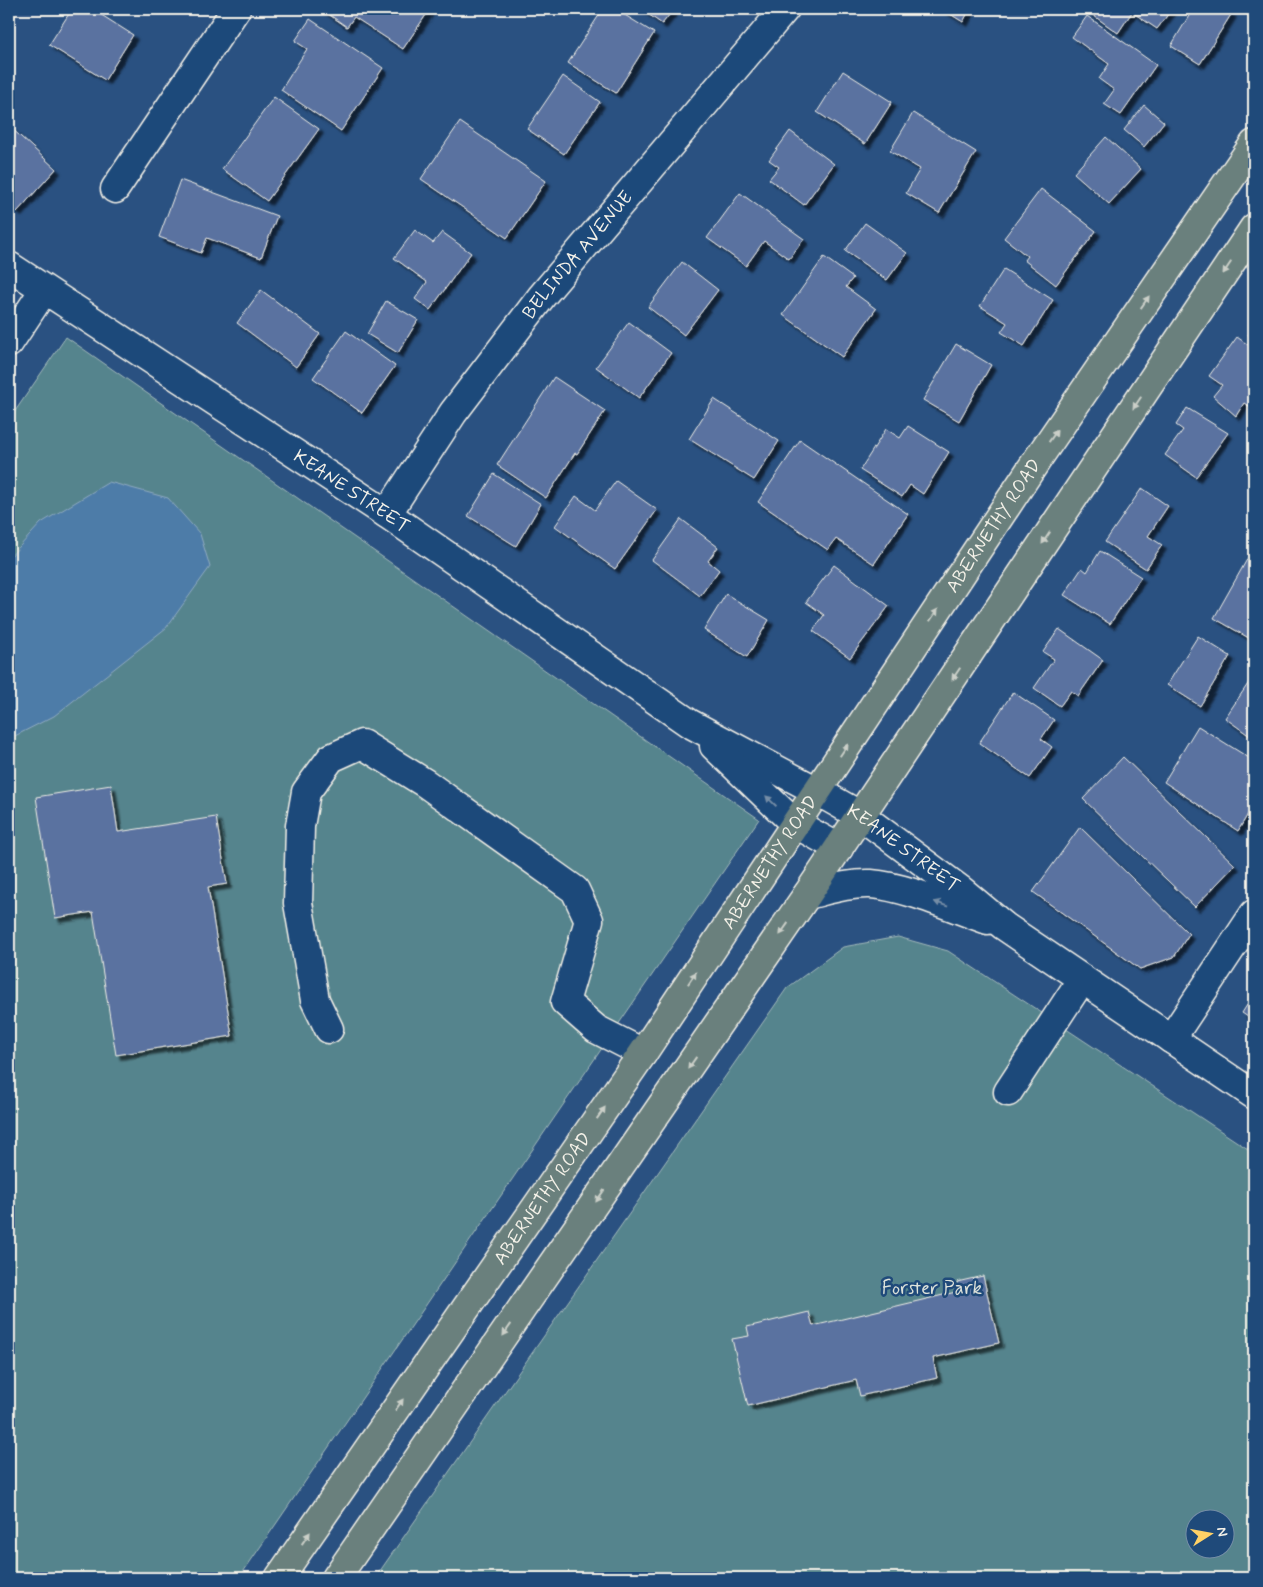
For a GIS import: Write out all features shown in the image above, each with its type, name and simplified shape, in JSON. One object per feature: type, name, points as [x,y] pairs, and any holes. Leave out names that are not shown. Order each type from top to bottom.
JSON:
[{"type":"main road","name":"ABERNETHY ROAD","points":[[279,1578],[643,1053],[794,823],[1039,457],[1254,144]]},
{"type":"main road","points":[[336,1578],[861,816],[1254,228]]},
{"type":"street","points":[[115,189],[236,9]]},
{"type":"street","name":"BELINDA AVENUE","points":[[387,514],[453,413],[542,296],[785,9]]},
{"type":"street","name":"KEANE STREET","points":[[9,266],[387,514],[689,722],[817,790],[861,816],[962,891],[1004,926],[1254,1094]]},
{"type":"street","points":[[9,343],[44,290]]},
{"type":"street","name":"KEANE STREET","points":[[689,722],[794,823],[839,848]]},
{"type":"street","points":[[329,1029],[315,1000],[298,903],[300,826],[306,792],[331,758],[362,744],[425,783],[575,890],[589,920],[565,1002],[596,1029],[643,1053]]},
{"type":"street","name":"KEANE STREET","points":[[807,895],[850,886],[872,884],[906,892],[1004,926]]},
{"type":"street","points":[[1171,1038],[1254,914]]},
{"type":"street","points":[[1008,1092],[1082,979]]},
{"type":"green space","points":[[66,337],[759,819],[239,1578],[9,1578],[9,420]]},
{"type":"green space","name":"Forster Park","points":[[898,937],[948,951],[1254,1153],[1254,1578],[375,1578],[787,988],[843,947]]},
{"type":"water","points":[[109,482],[168,498],[200,534],[210,567],[166,628],[54,716],[9,739],[9,558],[41,523]]},
{"type":"building","points":[[72,9],[92,9],[133,35],[105,80],[49,45]]},
{"type":"building","points":[[321,9],[430,9],[403,49],[354,17],[347,27]]},
{"type":"building","points":[[603,9],[615,9],[654,33],[616,93],[568,63]]},
{"type":"building","points":[[641,9],[674,9],[662,24]]},
{"type":"building","points":[[942,9],[970,9],[963,22]]},
{"type":"building","points":[[1089,9],[1172,9],[1157,29],[1132,12],[1118,33],[1087,11]]},
{"type":"building","points":[[1193,9],[1224,9],[1232,13],[1200,64],[1171,46]]},
{"type":"building","points":[[1087,16],[1156,65],[1121,115],[1104,104],[1114,90],[1099,79],[1109,64],[1072,37]]},
{"type":"building","points":[[310,19],[383,68],[341,131],[281,90],[307,49],[295,41]]},
{"type":"building","points":[[843,71],[892,102],[865,144],[817,112]]},
{"type":"building","points":[[563,76],[600,102],[564,154],[527,129]]},
{"type":"building","points":[[274,97],[319,129],[267,201],[222,169]]},
{"type":"building","points":[[1144,105],[1164,122],[1144,147],[1124,130]]},
{"type":"building","points":[[913,113],[976,152],[939,213],[906,193],[920,169],[890,151]]},
{"type":"building","points":[[460,122],[546,181],[507,238],[421,179]]},
{"type":"building","points":[[9,126],[56,169],[17,212],[9,205]]},
{"type":"building","points":[[790,131],[834,164],[804,205],[769,179],[779,167],[769,160]]},
{"type":"building","points":[[1106,137],[1141,169],[1109,204],[1074,173]]},
{"type":"building","points":[[180,180],[277,216],[261,258],[207,238],[201,253],[159,237]]},
{"type":"building","points":[[1041,189],[1096,231],[1056,285],[1024,260],[1027,256],[1004,238]]},
{"type":"building","points":[[740,193],[804,239],[789,259],[764,241],[746,266],[707,238]]},
{"type":"building","points":[[865,223],[907,253],[887,280],[845,251]]},
{"type":"building","points":[[415,230],[433,243],[442,232],[471,253],[430,310],[415,299],[427,282],[394,258]]},
{"type":"building","points":[[824,257],[853,278],[846,287],[876,309],[842,357],[783,315]]},
{"type":"building","points":[[682,262],[718,290],[684,335],[648,307]]},
{"type":"building","points":[[1004,269],[1053,300],[1024,346],[1001,332],[1007,323],[980,306]]},
{"type":"building","points":[[261,290],[320,334],[296,367],[237,323]]},
{"type":"building","points":[[386,301],[418,320],[398,353],[367,334]]},
{"type":"building","points":[[1254,313],[1254,325],[1249,321]]},
{"type":"building","points":[[629,322],[671,353],[639,398],[596,367]]},
{"type":"building","points":[[1254,327],[1254,339],[1248,335]]},
{"type":"building","points":[[346,331],[395,366],[362,413],[313,378]]},
{"type":"building","points":[[1237,337],[1254,349],[1254,409],[1244,403],[1236,416],[1213,396],[1222,385],[1209,376]]},
{"type":"building","points":[[956,344],[991,365],[959,421],[923,400]]},
{"type":"building","points":[[554,377],[605,411],[546,498],[497,465]]},
{"type":"building","points":[[714,399],[779,441],[754,480],[689,439]]},
{"type":"building","points":[[1187,408],[1228,433],[1196,477],[1165,455],[1183,430],[1176,425]]},
{"type":"building","points":[[908,426],[949,452],[923,494],[910,485],[902,497],[860,470],[886,429],[900,438]]},
{"type":"building","points":[[800,440],[908,514],[874,564],[836,539],[828,550],[758,502]]},
{"type":"building","points":[[494,474],[541,504],[516,546],[468,516]]},
{"type":"building","points":[[616,481],[657,510],[615,569],[555,526],[576,496],[595,510]]},
{"type":"building","points":[[1142,488],[1168,506],[1148,536],[1162,545],[1146,569],[1105,542]]},
{"type":"building","points":[[681,519],[718,547],[708,561],[719,570],[700,596],[652,560]]},
{"type":"building","points":[[1254,547],[1254,641],[1214,618]]},
{"type":"building","points":[[1100,551],[1141,577],[1110,624],[1064,595],[1082,568],[1087,572]]},
{"type":"building","points":[[834,565],[889,606],[850,658],[813,631],[824,615],[806,602]]},
{"type":"building","points":[[726,594],[769,620],[747,657],[704,630]]},
{"type":"building","points":[[1059,629],[1103,660],[1078,696],[1071,691],[1060,706],[1034,688],[1054,659],[1043,652]]},
{"type":"building","points":[[1198,636],[1230,656],[1200,706],[1167,685]]},
{"type":"building","points":[[1254,675],[1254,739],[1225,718]]},
{"type":"building","points":[[1013,692],[1054,720],[1041,739],[1052,747],[1030,778],[979,743]]},
{"type":"building","points":[[1198,726],[1254,761],[1254,804],[1238,831],[1164,782]]},
{"type":"building","points":[[1123,757],[1235,865],[1195,907],[1083,799]]},
{"type":"building","points":[[111,785],[118,832],[216,817],[227,884],[208,887],[232,1036],[116,1055],[93,912],[55,918],[36,797]]},
{"type":"building","points":[[1080,827],[1189,934],[1174,957],[1140,969],[1033,892]]},
{"type":"building","points":[[1254,994],[1254,1021],[1242,1013]]},
{"type":"building","points":[[983,1276],[999,1343],[933,1358],[937,1378],[860,1396],[856,1380],[748,1406],[732,1339],[749,1336],[747,1327],[809,1312],[813,1326],[960,1291],[957,1282]]}]
